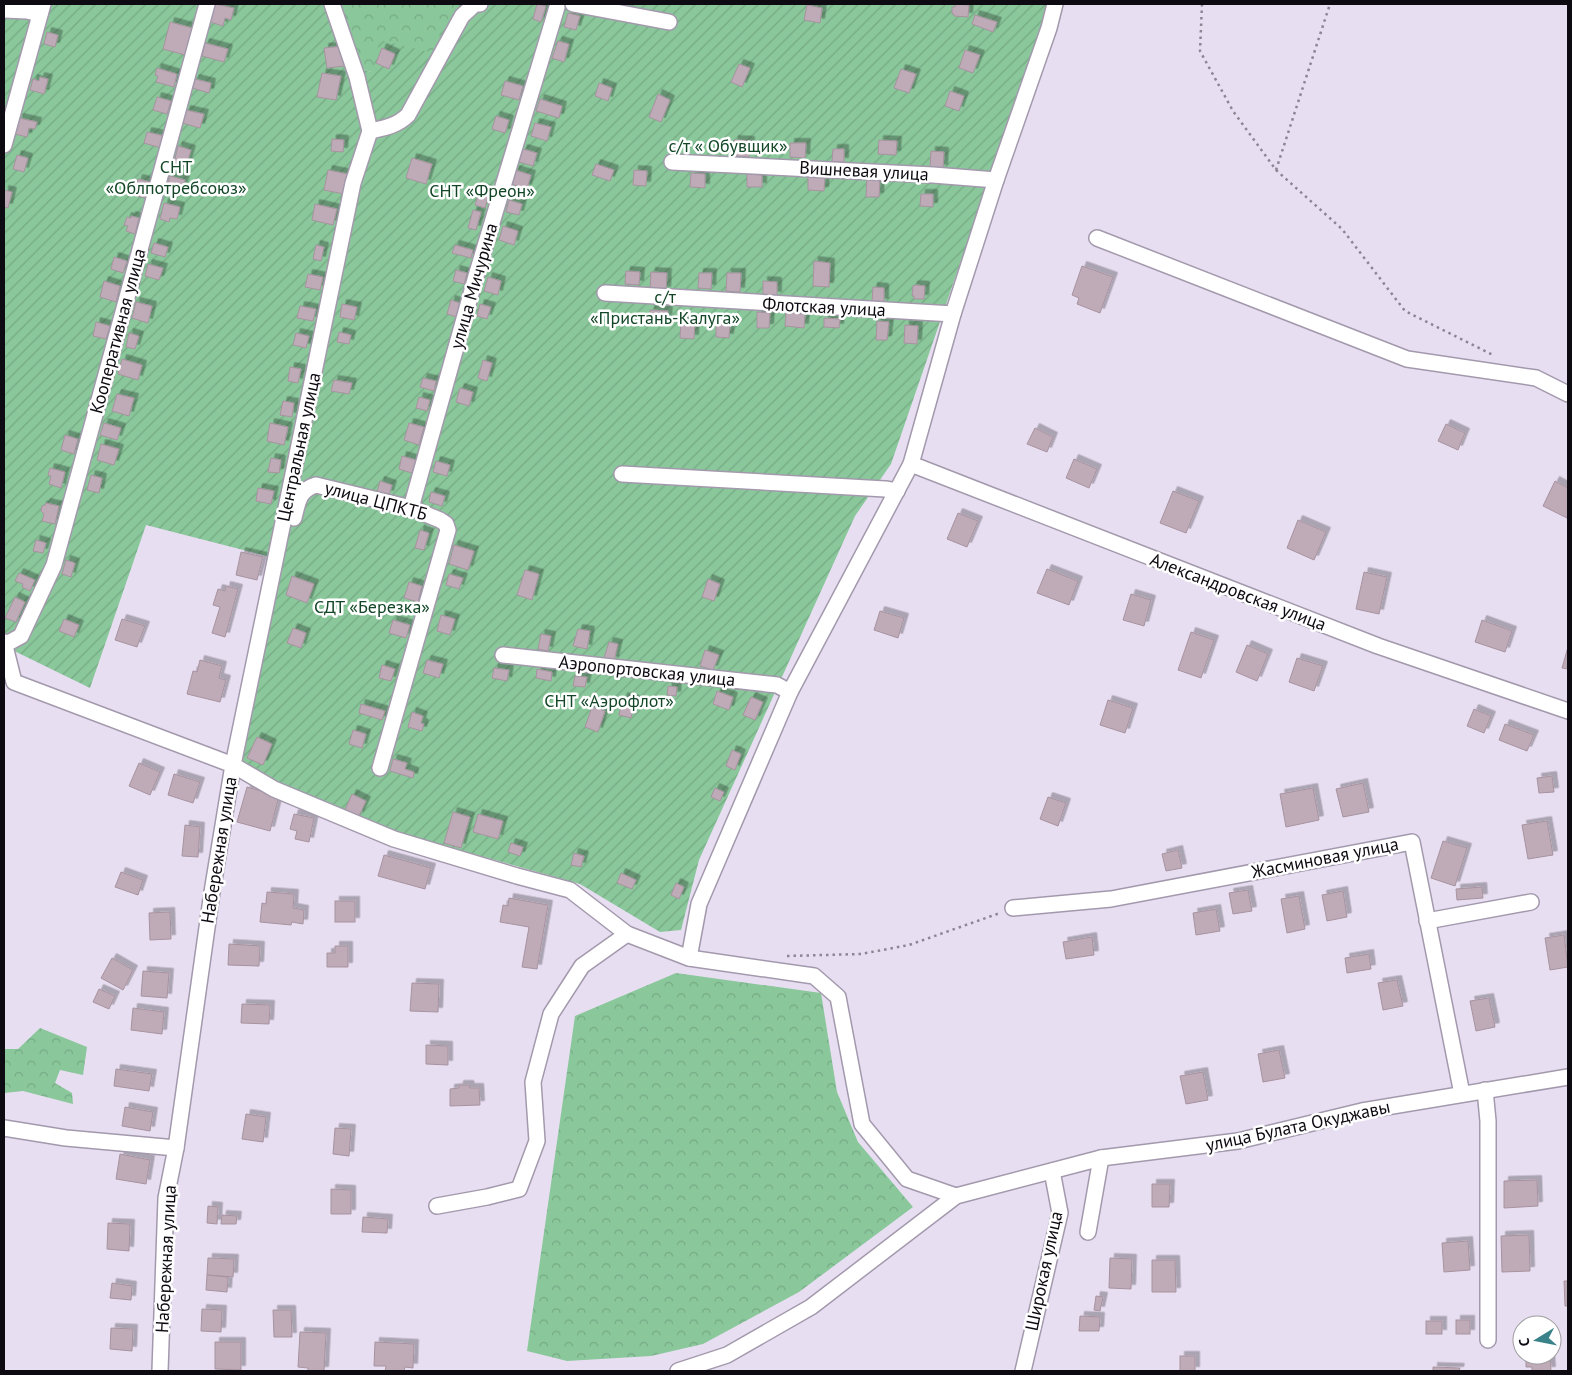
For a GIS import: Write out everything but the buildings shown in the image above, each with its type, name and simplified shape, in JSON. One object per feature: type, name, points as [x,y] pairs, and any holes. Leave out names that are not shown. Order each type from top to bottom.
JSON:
[{"type":"street","name":"Кооперативная улица","points":[[4,642],[17,639],[25,630],[54,565],[207,4]]},
{"type":"street","points":[[332,4],[358,77],[370,131],[394,125],[408,116],[462,16],[475,4],[480,4]]},
{"type":"street","points":[[553,5],[573,4],[670,22]]},
{"type":"street","points":[[689,958],[699,904],[790,692],[911,464],[954,314],[996,180],[1049,28],[1055,4]]},
{"type":"street","name":"улица Мичурина","points":[[411,508],[553,5]]},
{"type":"street","points":[[4,10],[27,11],[41,9],[4,145]]},
{"type":"street","name":"Центральная улица","points":[[233,765],[353,183],[370,131]]},
{"type":"street","name":"Вишневая улица","points":[[672,162],[933,174],[996,180]]},
{"type":"street","points":[[1097,238],[1408,359],[1536,378],[1568,394]]},
{"type":"street","name":"Флотская улица","points":[[605,293],[954,314]]},
{"type":"street","name":"Александровская улица","points":[[911,464],[1378,646],[1568,712]]},
{"type":"street","points":[[622,474],[897,491]]},
{"type":"street","name":"улица ЦПКТБ","points":[[277,557],[285,548],[299,498],[304,490],[316,485],[411,508],[446,524],[448,530],[380,768]]},
{"type":"street","name":"Набережная улица","points":[[4,642],[9,679],[233,765],[212,892],[176,1148],[166,1198],[160,1371]]},
{"type":"street","name":"Аэропортовская улица","points":[[502,655],[777,685],[790,692]]},
{"type":"street","points":[[233,765],[274,789],[394,839],[570,890],[627,934],[689,958],[814,976],[838,997],[862,1124],[907,1179],[956,1196]]},
{"type":"street","name":"Жасминовая улица","points":[[1013,908],[1111,899],[1412,842],[1462,1094]]},
{"type":"street","points":[[1427,921],[1531,902]]},
{"type":"street","points":[[437,1206],[487,1198],[519,1189],[537,1141],[534,1082],[552,1014],[582,966],[627,934]]},
{"type":"street","name":"улица Булата Окуджавы","points":[[956,1196],[1101,1158],[1238,1142],[1362,1111],[1568,1077]]},
{"type":"street","points":[[1485,1090],[1488,1121],[1488,1340]]},
{"type":"street","points":[[4,1128],[66,1138],[176,1148]]},
{"type":"street","points":[[1088,1232],[1101,1158]]},
{"type":"street","name":"Широкая улица","points":[[1023,1371],[1060,1213],[1052,1171]]},
{"type":"street","points":[[678,1371],[727,1355],[811,1306],[956,1196]]},
{"type":"path","points":[[1202,4],[1200,51],[1233,112],[1276,170],[1342,229],[1404,311],[1492,355]]},
{"type":"path","points":[[1276,170],[1330,4]]},
{"type":"path","points":[[758,968],[787,956],[861,954],[909,945],[1013,908]]},
{"type":"green space","points":[[4,4],[339,4],[360,68],[371,72],[380,40],[438,54],[440,28],[463,4],[1047,4],[1045,17],[891,464],[855,516],[699,860],[681,930],[660,932],[580,884],[384,829],[234,765],[274,558],[146,525],[90,688],[4,646]]},
{"type":"green space","points":[[339,4],[463,4],[438,54],[371,72],[360,68]]},
{"type":"green space","points":[[676,973],[821,993],[837,1092],[858,1142],[913,1207],[799,1292],[703,1344],[651,1356],[567,1361],[527,1351],[575,1016]]},
{"type":"green space","points":[[40,1028],[87,1047],[83,1075],[60,1070],[55,1083],[72,1093],[73,1104],[23,1091],[4,1093],[4,1049],[18,1049]]},
{"type":"park label","name":"с/т « Обувщик»","points":[[728,146]]},
{"type":"park label","name":"СНТ «Облпотребсоюз»","points":[[176,177]]},
{"type":"park label","name":"СНТ «Фреон»","points":[[482,191]]},
{"type":"park label","name":"с/т «Пристань-Калуга»","points":[[665,307]]},
{"type":"park label","name":"СДТ «Березка»","points":[[372,607]]},
{"type":"park label","name":"СНТ «Аэрофлот»","points":[[609,701]]}]
